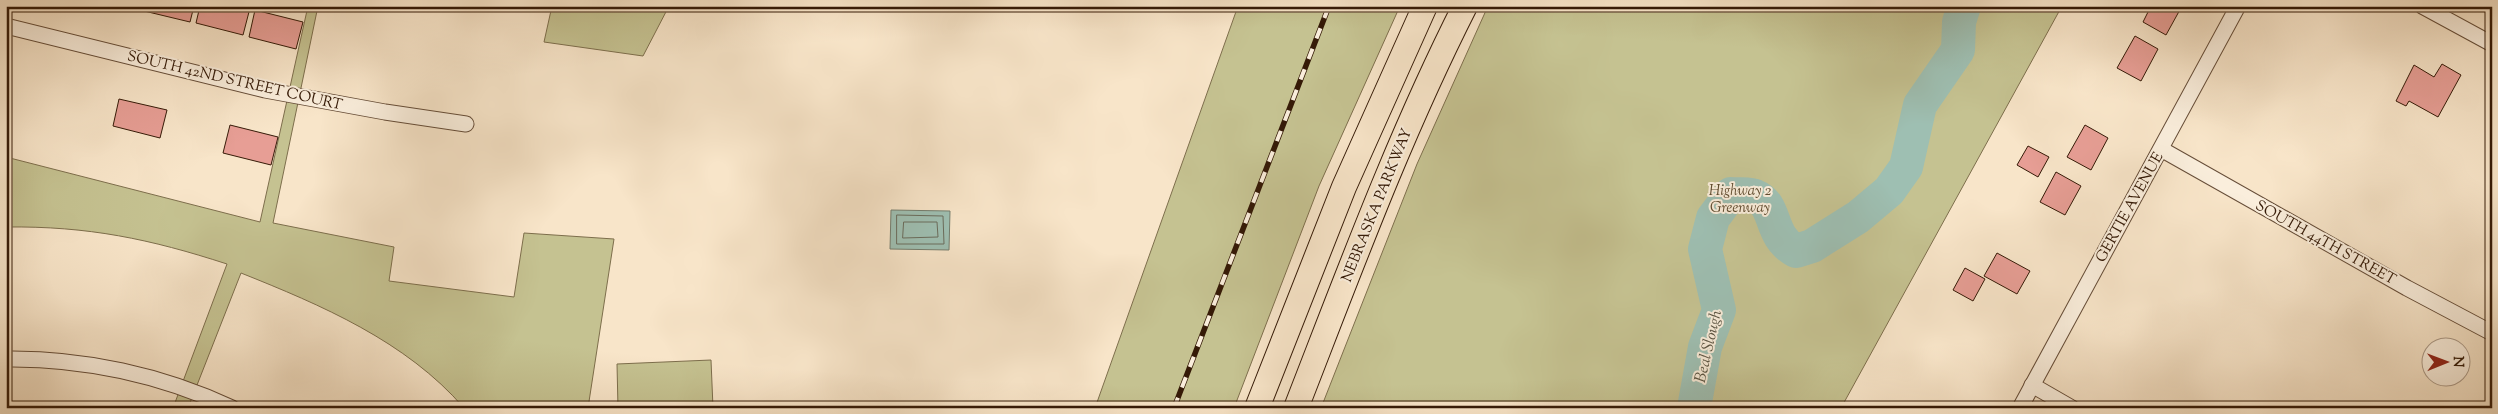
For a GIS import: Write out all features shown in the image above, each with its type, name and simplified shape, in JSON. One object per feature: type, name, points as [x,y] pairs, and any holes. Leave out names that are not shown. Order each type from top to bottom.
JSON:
[{"type":"main road","points":[[1258,408],[1344,187],[1425,6]]},
{"type":"main road","name":"NEBRASKA PARKWAY","points":[[1296,408],[1382,187],[1464,6]]},
{"type":"street","name":"GERTIE AVENUE","points":[[2020,408],[2238,6]]},
{"type":"street","points":[[2422,6],[2492,44]]},
{"type":"street","name":"SOUTH 42ND STREET COURT","points":[[6,26],[265,90],[367,109],[466,124]]},
{"type":"street","name":"SOUTH 44TH STREET","points":[[2161,149],[2407,288],[2492,332]]},
{"type":"street","points":[[6,360],[65,362],[118,370],[163,382],[232,408]]},
{"type":"street","points":[[2032,385],[2072,408]]},
{"type":"green space","points":[[308,6],[318,6],[273,223],[394,247],[389,281],[514,297],[524,233],[614,239],[588,408],[464,408],[441,384],[416,363],[361,327],[301,298],[241,273],[188,408],[173,408],[227,264],[145,241],[118,236],[64,229],[6,227],[6,157],[260,222]]},
{"type":"green space","points":[[552,6],[669,6],[643,56],[544,42]]},
{"type":"green space","points":[[1238,6],[1400,6],[1319,186],[1234,408],[1095,408]]},
{"type":"green space","name":"Highway 2 Greenway","points":[[1488,6],[2062,6],[1841,408],[1321,408],[1417,164]]},
{"type":"green space","points":[[711,360],[713,408],[618,408],[617,364]]},
{"type":"water","points":[[891,210],[950,211],[949,250],[890,249]]},
{"type":"building","points":[[141,6],[194,6],[190,22],[140,10]]},
{"type":"building","points":[[200,6],[250,8],[243,35],[196,23]]},
{"type":"building","points":[[2151,6],[2182,6],[2166,35],[2143,22]]},
{"type":"building","points":[[255,10],[303,22],[296,49],[249,37]]},
{"type":"building","points":[[2135,36],[2158,49],[2141,81],[2117,68]]},
{"type":"building","points":[[2442,64],[2461,75],[2438,117],[2409,101],[2406,106],[2396,101],[2414,65],[2434,77]]},
{"type":"building","points":[[119,99],[167,110],[160,138],[113,126]]},
{"type":"building","points":[[230,125],[278,137],[271,165],[223,153]]},
{"type":"building","points":[[2085,125],[2108,138],[2091,170],[2067,157]]},
{"type":"building","points":[[2028,146],[2049,157],[2038,177],[2017,165]]},
{"type":"building","points":[[2056,172],[2081,186],[2065,215],[2040,202]]},
{"type":"building","points":[[1997,253],[2030,271],[2017,294],[1984,276]]},
{"type":"building","points":[[1965,268],[1985,279],[1973,301],[1953,290]]},
{"type":"waterway","name":"Beal Slough","points":[[1694,408],[1705,347],[1719,310],[1705,249],[1713,218],[1731,194],[1755,196],[1767,206],[1781,237],[1787,245],[1796,251],[1812,246],[1858,217],[1889,191],[1906,167],[1920,105],[1958,50],[1959,22],[1964,6]]},
{"type":"railway","points":[[1174,408],[1329,6]]}]
